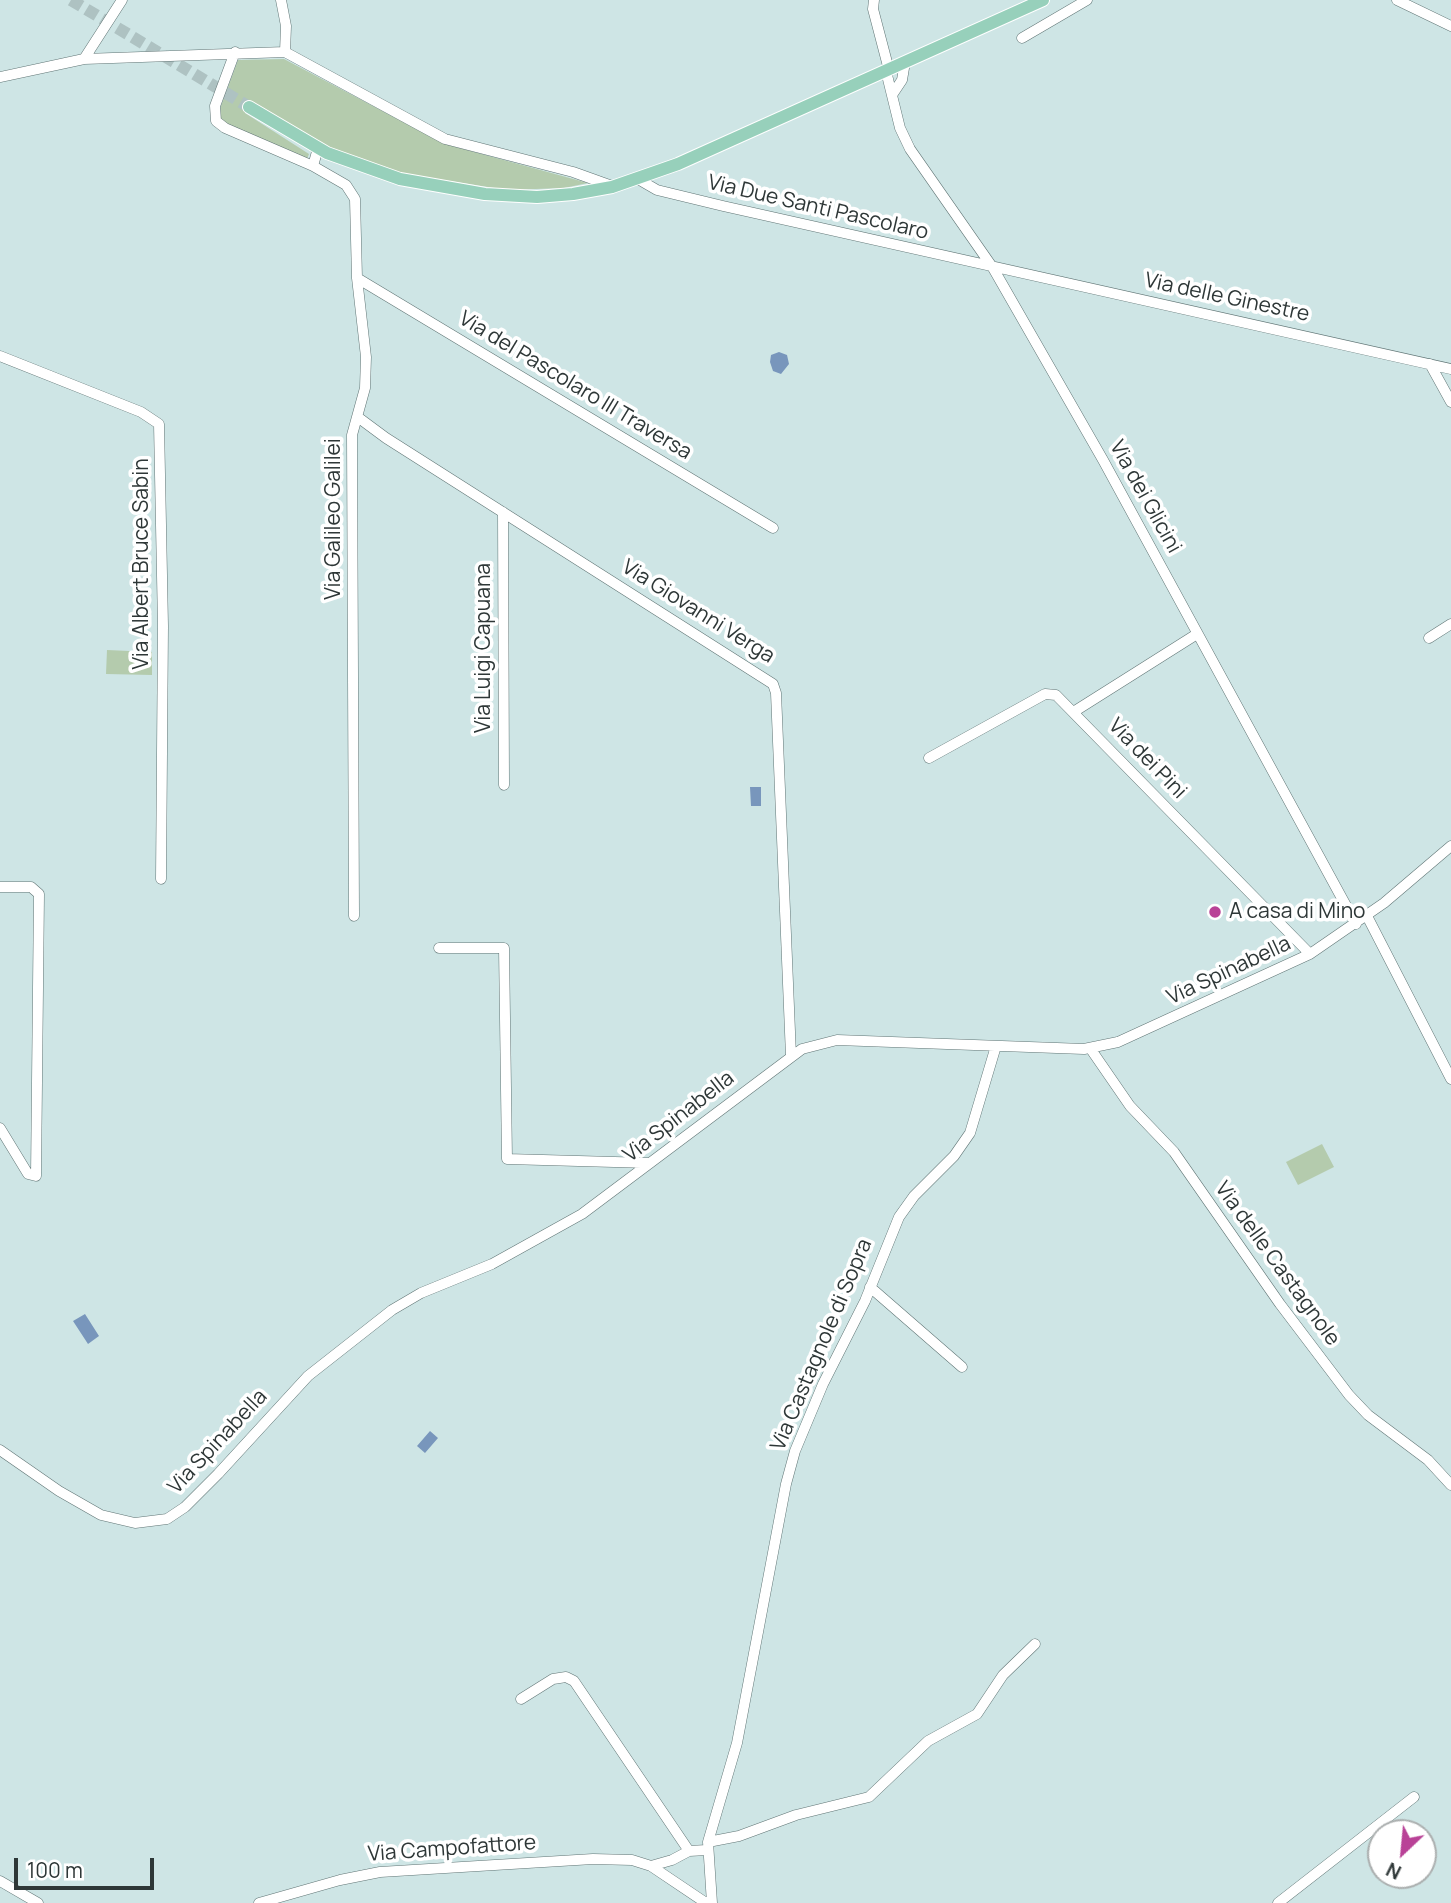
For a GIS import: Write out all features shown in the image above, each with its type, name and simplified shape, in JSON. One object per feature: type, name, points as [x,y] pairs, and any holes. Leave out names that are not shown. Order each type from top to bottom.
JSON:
[{"type":"main road","points":[[249,107],[318,148],[400,179],[477,194],[549,196],[612,187],[678,164],[1043,0]]},
{"type":"street","points":[[84,59],[122,0]]},
{"type":"street","points":[[281,0],[285,52]]},
{"type":"street","name":"Via dei Glicini","points":[[874,0],[873,9],[892,95],[910,149],[993,268],[1198,634],[1356,924]]},
{"type":"street","points":[[1023,38],[1087,0]]},
{"type":"street","points":[[1397,0],[1451,26]]},
{"type":"street","points":[[235,52],[215,106],[216,121],[225,128],[313,166],[318,148]]},
{"type":"street","points":[[0,78],[84,59],[285,52],[445,139],[562,169],[612,187]]},
{"type":"street","points":[[892,95],[902,80],[905,62]]},
{"type":"street","name":"Via Galileo Galilei","points":[[313,166],[343,182],[354,195],[357,278],[366,357],[359,418],[352,435],[354,916]]},
{"type":"street","name":"Via Due Santi Pascolaro","points":[[638,179],[651,188],[683,197],[993,268]]},
{"type":"street","name":"Via delle Ginestre","points":[[993,268],[1451,369]]},
{"type":"street","name":"Via del Pascolaro III Traversa","points":[[357,278],[773,528]]},
{"type":"street","name":"Via Albert Bruce Sabin","points":[[0,356],[150,415],[159,424],[163,626],[161,879]]},
{"type":"street","points":[[1430,365],[1451,402]]},
{"type":"street","name":"Via Giovanni Verga","points":[[359,418],[773,684],[776,693],[791,1056]]},
{"type":"street","name":"Via Luigi Capuana","points":[[503,512],[504,785]]},
{"type":"street","points":[[1429,638],[1451,624]]},
{"type":"street","points":[[1075,711],[1198,634]]},
{"type":"street","name":"Via dei Pini","points":[[929,758],[1045,694],[1056,695],[1075,711],[1310,954]]},
{"type":"street","name":"Via Spinabella","points":[[0,1450],[59,1491],[101,1515],[135,1523],[167,1519],[185,1507],[218,1474],[308,1376],[392,1310],[421,1293],[492,1264],[563,1226],[609,1195],[791,1056],[813,1044],[837,1040],[1090,1048],[1118,1042],[1310,954],[1367,916],[1451,846]]},
{"type":"street","points":[[0,887],[31,887],[38,894],[36,1176],[28,1174],[0,1128]]},
{"type":"street","points":[[1367,916],[1451,1079]]},
{"type":"street","points":[[439,948],[504,948],[507,1159],[650,1163]]},
{"type":"street","name":"Via Castagnole di Sopra","points":[[707,1846],[737,1743],[789,1469],[812,1409],[905,1207],[950,1161],[967,1139],[996,1046]]},
{"type":"street","name":"Via delle Castagnole","points":[[1090,1048],[1130,1106],[1174,1152],[1280,1304],[1349,1395],[1368,1415],[1428,1460],[1451,1485]]},
{"type":"street","points":[[870,1287],[962,1367]]},
{"type":"street","points":[[651,1866],[796,1815],[869,1797],[928,1741],[977,1714],[1003,1675],[1035,1644]]},
{"type":"street","points":[[521,1699],[554,1679],[566,1677],[574,1681],[689,1851]]},
{"type":"street","points":[[1278,1903],[1414,1797]]},
{"type":"street","points":[[707,1846],[712,1903]]},
{"type":"street","name":"Via Campofattore","points":[[260,1903],[340,1880],[400,1870],[593,1859],[632,1860],[651,1866],[706,1903]]},
{"type":"street","points":[[0,1881],[38,1903]]},
{"type":"green space","points":[[284,59],[445,144],[588,183],[564,188],[507,190],[399,173],[324,147],[250,103],[245,113],[309,154],[307,159],[221,122],[218,114],[238,60]]},
{"type":"green space","points":[[107,650],[152,652],[152,675],[106,674]]},
{"type":"green space","points":[[1322,1144],[1334,1167],[1298,1185],[1286,1162]]},
{"type":"water","points":[[779,352],[787,355],[789,364],[781,374],[773,371],[770,362],[771,355]]},
{"type":"water","points":[[750,787],[761,787],[761,806],[751,806]]},
{"type":"water","points":[[85,1314],[99,1336],[88,1344],[73,1321]]},
{"type":"water","points":[[430,1431],[438,1438],[425,1453],[417,1446]]},
{"type":"tunnel","points":[[71,0],[249,107]]},
{"type":"place","name":"A casa di Mino","points":[[1215,912]]}]
